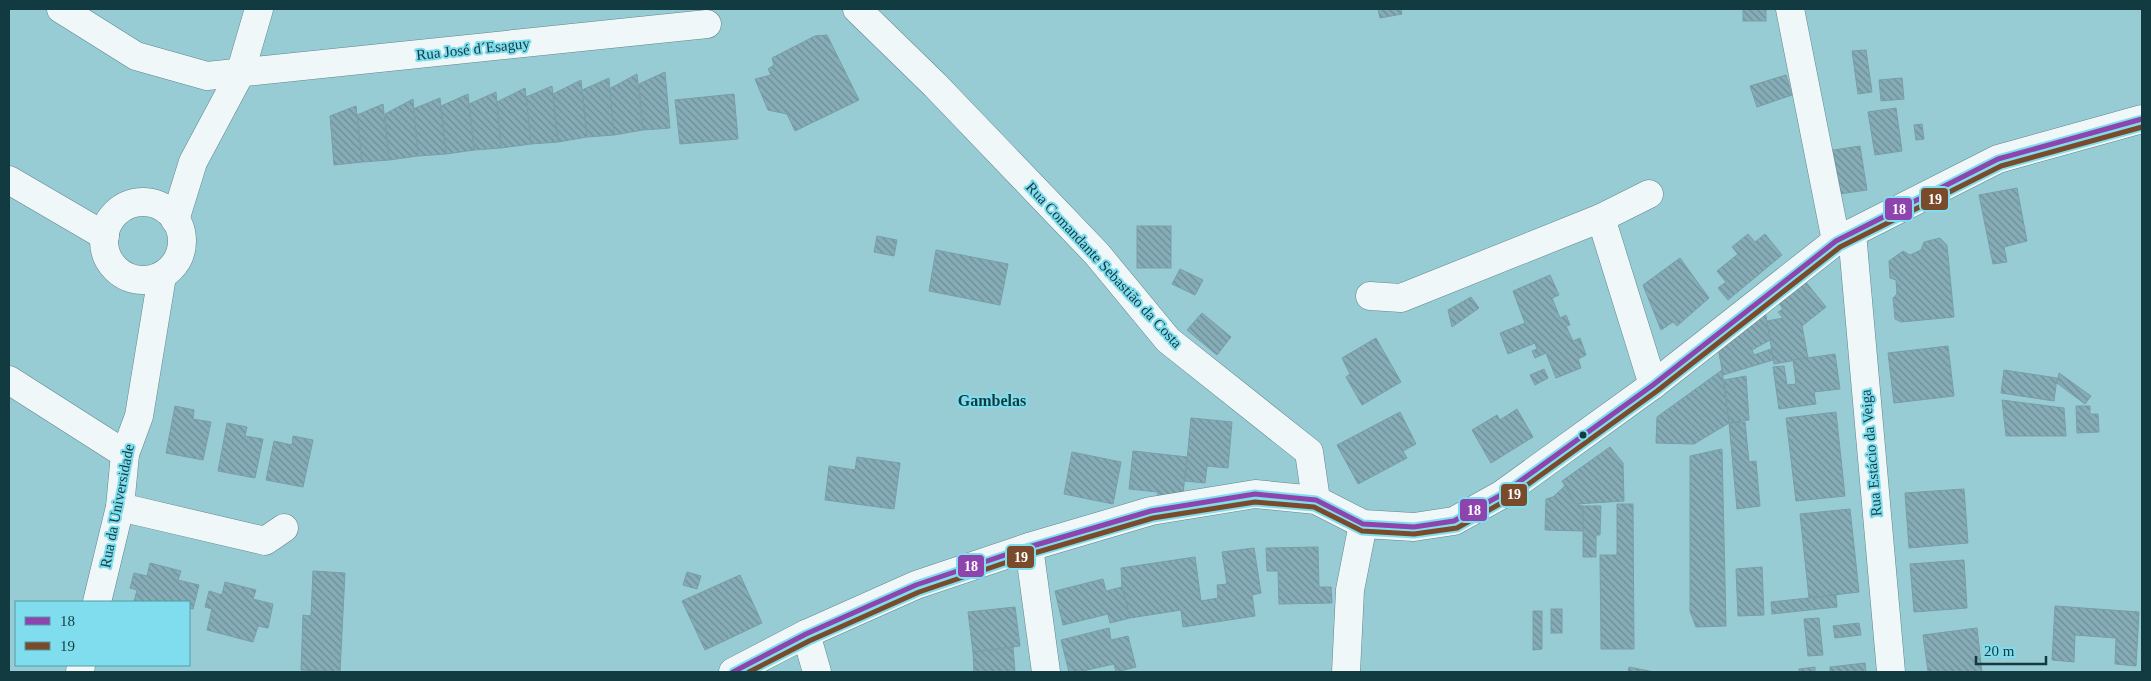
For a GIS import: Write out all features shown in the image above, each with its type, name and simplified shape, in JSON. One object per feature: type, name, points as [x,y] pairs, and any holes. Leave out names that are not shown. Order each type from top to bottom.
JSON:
[{"type":"street","name":"Rua José d´Esaguy","points":[[61,9],[136,56],[207,76],[707,24]]},
{"type":"street","points":[[176,220],[193,162],[240,74],[259,9]]},
{"type":"street","name":"Rua Comandante Sebastião da Costa","points":[[859,9],[935,85],[1097,254],[1168,340],[1309,452],[1316,500]]},
{"type":"street","name":"Rua Estácio da Veiga","points":[[1790,9],[1844,237],[1891,672]]},
{"type":"street","points":[[733,672],[806,634],[916,585],[1029,547],[1151,511],[1255,494],[1316,500],[1363,524],[1414,527],[1454,521],[1501,495],[1653,385],[1844,237],[1998,159],[2142,119]]},
{"type":"street","points":[[154,204],[193,162]]},
{"type":"street","points":[[9,180],[105,236]]},
{"type":"street","points":[[1370,296],[1401,298],[1601,218],[1649,194]]},
{"type":"street","points":[[132,204],[154,204],[170,213],[176,220],[182,244],[179,256],[172,268],[150,278],[126,276],[116,269],[107,254],[105,236],[108,225],[122,208],[132,204]]},
{"type":"street","points":[[1601,218],[1653,385]]},
{"type":"street","name":"Rua da Universidade","points":[[97,601],[120,507],[125,454],[139,416],[150,351],[150,278]]},
{"type":"street","points":[[9,380],[125,454]]},
{"type":"street","points":[[120,507],[265,541],[284,528]]},
{"type":"street","points":[[1346,672],[1350,590],[1363,524]]},
{"type":"street","points":[[1029,547],[1046,672]]},
{"type":"street","points":[[806,634],[817,672]]},
{"type":"building","points":[[1378,9],[1401,9],[1402,14],[1380,18]]},
{"type":"building","points":[[1743,9],[1766,9],[1766,21],[1743,21]]},
{"type":"building","points":[[827,35],[859,100],[795,131],[787,114],[768,110],[755,79],[771,75],[768,69],[774,65],[772,58],[815,36]]},
{"type":"building","points":[[1866,50],[1872,92],[1858,94],[1852,51]]},
{"type":"building","points":[[665,72],[670,128],[643,130],[639,84]]},
{"type":"building","points":[[637,74],[643,130],[614,135],[609,89]]},
{"type":"building","points":[[1786,75],[1792,95],[1757,107],[1750,86]]},
{"type":"building","points":[[609,78],[614,135],[587,137],[582,90]]},
{"type":"building","points":[[1902,78],[1904,99],[1881,101],[1879,80]]},
{"type":"building","points":[[581,80],[587,137],[558,142],[553,94]]},
{"type":"building","points":[[552,86],[558,142],[531,144],[526,97]]},
{"type":"building","points":[[525,88],[531,144],[501,148],[497,102]]},
{"type":"building","points":[[496,92],[501,148],[474,150],[469,104]]},
{"type":"building","points":[[468,94],[474,150],[446,154],[441,106]]},
{"type":"building","points":[[734,94],[738,139],[680,144],[675,100]]},
{"type":"building","points":[[440,98],[446,154],[418,156],[413,109]]},
{"type":"building","points":[[413,99],[418,156],[389,160],[385,114]]},
{"type":"building","points":[[383,104],[389,160],[362,162],[357,115]]},
{"type":"building","points":[[356,106],[362,162],[334,165],[330,116]]},
{"type":"building","points":[[1896,108],[1902,151],[1875,155],[1868,112]]},
{"type":"building","points":[[1922,124],[1924,139],[1916,140],[1914,125]]},
{"type":"building","points":[[1860,146],[1867,190],[1839,194],[1833,150]]},
{"type":"building","points":[[2017,188],[2027,241],[2004,247],[2007,262],[1993,264],[1979,195]]},
{"type":"building","points":[[1137,226],[1171,226],[1171,268],[1137,268]]},
{"type":"building","points":[[1748,234],[1755,242],[1765,234],[1782,255],[1728,300],[1718,288],[1726,282],[1717,271],[1738,254],[1732,247]]},
{"type":"building","points":[[877,236],[897,240],[894,256],[874,252]]},
{"type":"building","points":[[1940,238],[1947,245],[1954,317],[1901,322],[1895,319],[1893,298],[1897,294],[1896,280],[1890,278],[1889,261],[1903,251],[1910,255],[1921,250],[1924,242]]},
{"type":"building","points":[[936,250],[1008,264],[1000,305],[929,291]]},
{"type":"building","points":[[1680,258],[1709,298],[1677,326],[1673,322],[1661,330],[1643,285]]},
{"type":"building","points":[[1180,269],[1203,280],[1195,295],[1172,284]]},
{"type":"building","points":[[1550,275],[1559,295],[1552,298],[1560,318],[1566,315],[1570,325],[1566,326],[1573,341],[1580,338],[1586,355],[1578,359],[1581,368],[1556,378],[1546,353],[1535,358],[1532,351],[1537,349],[1535,343],[1508,354],[1500,333],[1525,323],[1513,291]]},
{"type":"building","points":[[1805,281],[1826,307],[1802,326],[1808,358],[1774,364],[1767,321],[1783,318],[1778,312],[1783,309],[1778,302]]},
{"type":"building","points":[[1471,297],[1479,308],[1452,327],[1448,310]]},
{"type":"building","points":[[1765,310],[1770,340],[1752,350],[1754,355],[1771,349],[1773,360],[1723,375],[1718,348]]},
{"type":"building","points":[[1202,313],[1231,337],[1217,355],[1187,330]]},
{"type":"building","points":[[1376,338],[1401,382],[1362,405],[1346,377],[1350,374],[1342,358]]},
{"type":"building","points":[[1948,346],[1954,396],[1894,403],[1888,353]]},
{"type":"building","points":[[1835,354],[1840,389],[1814,392],[1816,404],[1779,409],[1773,367],[1784,366],[1787,385],[1796,384],[1793,360]]},
{"type":"building","points":[[1544,369],[1548,378],[1535,385],[1530,375]]},
{"type":"building","points":[[1722,370],[1729,423],[1694,444],[1656,443],[1657,417]]},
{"type":"building","points":[[2004,370],[2057,378],[2054,401],[2001,393]]},
{"type":"building","points":[[2059,373],[2091,396],[2085,404],[2057,383]]},
{"type":"building","points":[[1746,376],[1749,420],[1729,423],[1724,380]]},
{"type":"building","points":[[2002,400],[2064,408],[2066,436],[2006,436]]},
{"type":"building","points":[[175,406],[194,410],[193,419],[211,422],[203,460],[166,453]]},
{"type":"building","points":[[2076,406],[2090,406],[2090,414],[2098,414],[2099,432],[2077,433]]},
{"type":"building","points":[[1517,409],[1533,437],[1491,463],[1472,430],[1497,415],[1500,420]]},
{"type":"building","points":[[1400,412],[1416,444],[1403,451],[1407,458],[1358,484],[1337,445]]},
{"type":"building","points":[[1836,412],[1845,496],[1796,501],[1786,418]]},
{"type":"building","points":[[1191,418],[1232,422],[1228,468],[1207,466],[1205,483],[1185,481]]},
{"type":"building","points":[[1745,422],[1749,462],[1756,461],[1760,506],[1737,509],[1729,423]]},
{"type":"building","points":[[227,423],[247,427],[245,436],[263,439],[255,478],[218,471]]},
{"type":"building","points":[[293,436],[313,440],[303,487],[266,480],[274,441],[292,445]]},
{"type":"building","points":[[1610,447],[1623,463],[1624,501],[1576,504],[1562,481]]},
{"type":"building","points":[[1722,449],[1726,626],[1696,627],[1690,611],[1690,456]]},
{"type":"building","points":[[1133,451],[1187,457],[1182,503],[1157,500],[1158,492],[1129,489]]},
{"type":"building","points":[[1072,452],[1121,462],[1113,504],[1064,494]]},
{"type":"building","points":[[857,457],[900,463],[894,509],[825,500],[829,466],[855,470]]},
{"type":"building","points":[[1565,486],[1576,504],[1583,506],[1583,531],[1545,530],[1546,499],[1553,497]]},
{"type":"building","points":[[1964,489],[1968,543],[1909,548],[1905,493]]},
{"type":"building","points":[[1617,504],[1633,504],[1634,649],[1601,649],[1600,555],[1617,555]]},
{"type":"building","points":[[1583,506],[1601,506],[1600,535],[1596,535],[1596,557],[1583,557]]},
{"type":"building","points":[[1850,509],[1859,592],[1809,598],[1800,514]]},
{"type":"building","points":[[1318,547],[1319,587],[1331,587],[1332,603],[1279,604],[1278,571],[1267,571],[1266,548]]},
{"type":"building","points":[[1254,548],[1261,593],[1252,595],[1255,616],[1183,627],[1181,610],[1130,618],[1122,587],[1121,568],[1195,557],[1201,601],[1218,598],[1217,585],[1227,584],[1222,552]]},
{"type":"building","points":[[1964,560],[1967,608],[1914,612],[1910,564]]},
{"type":"building","points":[[150,563],[181,571],[178,580],[199,585],[193,609],[190,608],[190,601],[134,601],[137,590],[130,588],[134,573],[147,576]]},
{"type":"building","points":[[1762,567],[1764,615],[1738,616],[1736,569]]},
{"type":"building","points":[[313,571],[345,573],[340,672],[301,670],[303,615],[311,616]]},
{"type":"building","points":[[687,572],[701,576],[697,589],[683,585]]},
{"type":"building","points":[[740,575],[762,623],[705,650],[682,601]]},
{"type":"building","points":[[1103,579],[1106,591],[1122,587],[1130,618],[1110,623],[1108,614],[1063,625],[1055,591]]},
{"type":"building","points":[[225,582],[256,590],[253,599],[273,604],[268,628],[258,626],[253,642],[207,630],[212,609],[205,607],[209,591],[222,595]]},
{"type":"building","points":[[1836,595],[1837,607],[1772,614],[1771,602]]},
{"type":"building","points":[[2055,606],[2139,612],[2136,666],[2115,664],[2116,638],[2075,635],[2074,662],[2052,660]]},
{"type":"building","points":[[1015,607],[1020,646],[973,652],[968,612]]},
{"type":"building","points":[[1551,609],[1562,609],[1562,633],[1551,633]]},
{"type":"building","points":[[1533,611],[1542,611],[1542,649],[1533,650]]},
{"type":"building","points":[[1819,618],[1823,655],[1808,656],[1804,619]]},
{"type":"building","points":[[1859,623],[1861,635],[1835,638],[1833,626]]},
{"type":"building","points":[[1109,628],[1111,640],[1128,636],[1136,667],[1116,672],[1114,664],[1078,672],[1069,672],[1061,640]]},
{"type":"building","points":[[1977,628],[1982,672],[1928,672],[1923,635]]},
{"type":"building","points":[[1013,647],[1015,672],[974,672],[973,652]]},
{"type":"building","points":[[1865,663],[1866,672],[1830,672],[1830,667]]},
{"type":"building","points":[[1629,667],[1654,672],[1628,672]]},
{"type":"building","points":[[1815,667],[1815,672],[1799,672],[1799,669]]},
{"type":"transit line","name":"18","points":[[733,672],[806,634],[916,585],[1029,547],[1151,511],[1255,494],[1316,500],[1363,524],[1414,527],[1454,521],[1501,495],[1653,385],[1836,241],[1998,159],[2142,119]]},
{"type":"transit line","name":"19","points":[[749,672],[809,641],[919,592],[1031,554],[1153,518],[1255,502],[1314,507],[1362,531],[1414,534],[1457,528],[1505,501],[1657,391],[1840,247],[2001,166],[2142,127]]},
{"type":"district","name":"Gambelas","points":[[992,400]]}]
